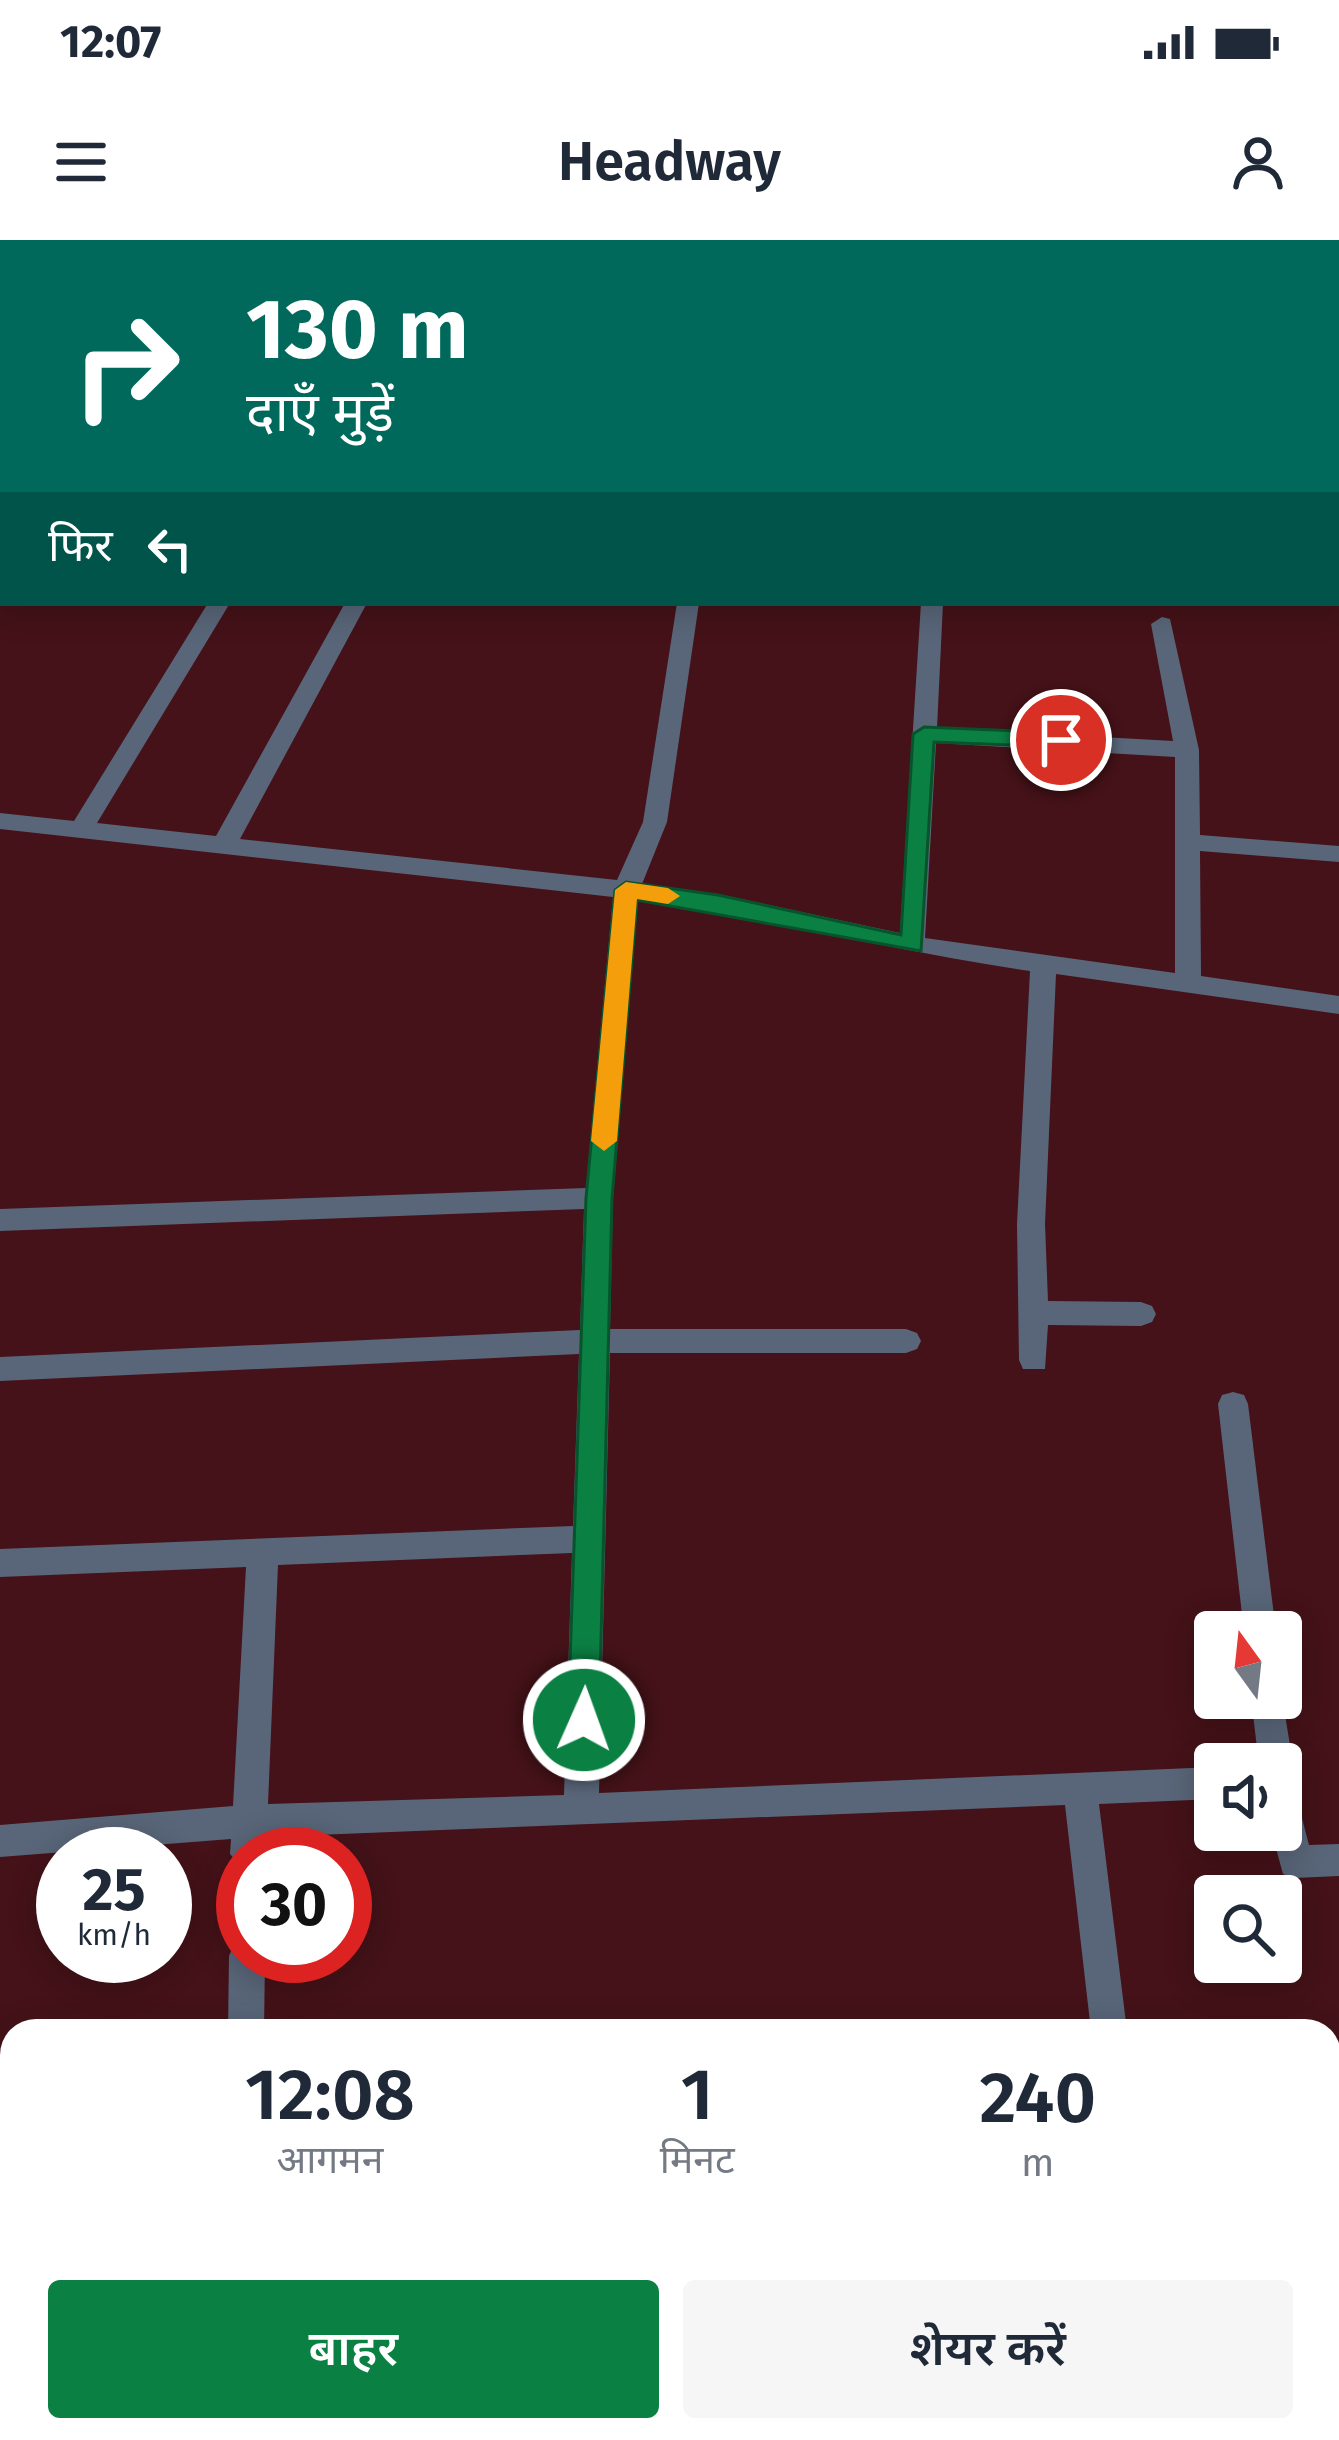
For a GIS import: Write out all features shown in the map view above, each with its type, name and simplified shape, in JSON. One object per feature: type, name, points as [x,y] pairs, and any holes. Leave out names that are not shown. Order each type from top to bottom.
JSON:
[{"type":"street","points":[[81,830],[217,606]]},
{"type":"street","points":[[223,847],[354,606]]},
{"type":"street","points":[[581,1810],[599,1198],[626,890],[655,822],[688,606]]},
{"type":"street","points":[[912,945],[932,606]]},
{"type":"street","points":[[1162,623],[1187,750],[1188,987]]},
{"type":"street","points":[[924,734],[1187,750]]},
{"type":"street","points":[[0,821],[626,890],[718,903],[912,945],[1339,1005]]},
{"type":"street","points":[[1187,842],[1339,854]]},
{"type":"street","points":[[1034,1360],[1031,1224],[1043,965]]},
{"type":"street","points":[[0,1220],[599,1198]]},
{"type":"street","points":[[1033,1313],[1141,1314]]},
{"type":"street","points":[[0,1369],[595,1341],[906,1341]]},
{"type":"street","points":[[1234,1404],[1258,1611]]},
{"type":"street","points":[[0,1563],[589,1539]]},
{"type":"street","points":[[249,1827],[263,1552]]},
{"type":"street","points":[[372,1827],[581,1810],[1194,1784]]},
{"type":"street","points":[[1080,1788],[1107,2019]]},
{"type":"street","points":[[0,1841],[216,1838]]},
{"type":"street","points":[[1293,1851],[1295,1862],[1339,1860]]},
{"type":"street","points":[[246,2019],[247,1983]]},
{"type":"slow traffic","points":[[604,1141],[626,890],[668,896]]},
{"type":"route","points":[[584,1720],[599,1198],[626,890],[718,903],[912,945],[924,734],[1061,740]]}]
